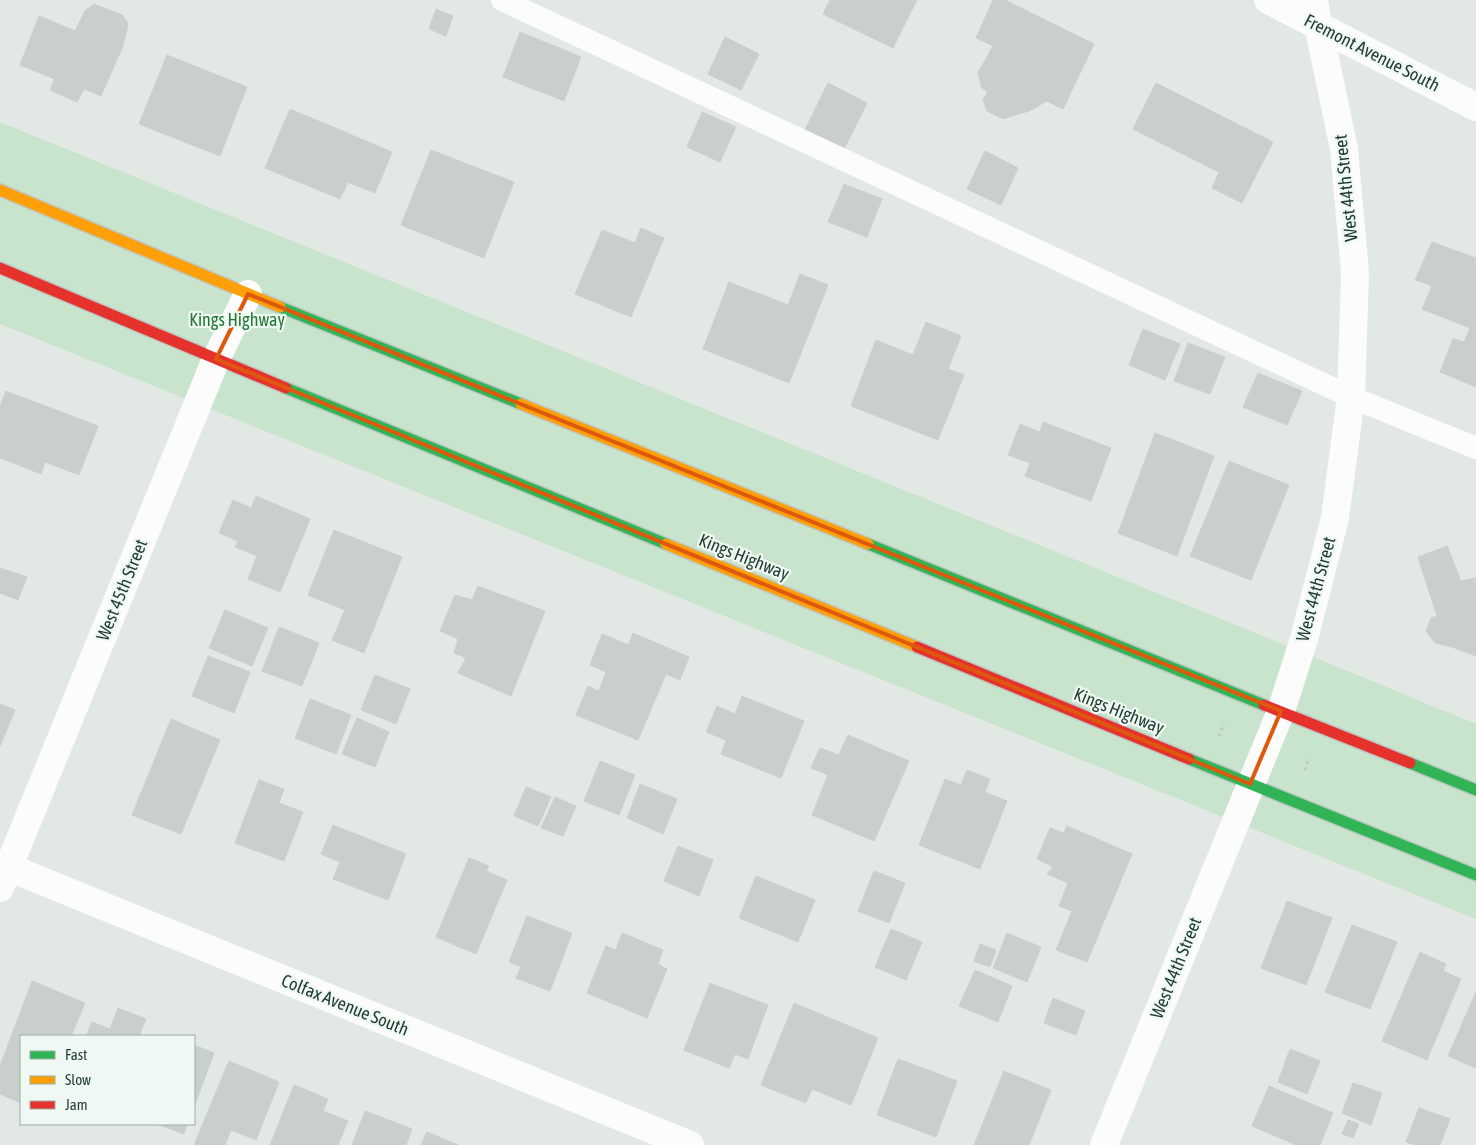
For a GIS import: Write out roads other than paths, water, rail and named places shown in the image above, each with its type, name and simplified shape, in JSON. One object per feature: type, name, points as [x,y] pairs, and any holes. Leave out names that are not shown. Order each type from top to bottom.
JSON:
[{"type":"street","name":"Fremont Avenue South","points":[[1268,0],[1316,13],[1476,107]]},
{"type":"street","name":"West 44th Street","points":[[1104,1145],[1281,711],[1304,639],[1335,518],[1351,397],[1355,273],[1344,149],[1316,13]]},
{"type":"street","points":[[0,190],[248,294],[1476,790]]},
{"type":"street","name":"Kings Highway","points":[[0,268],[1250,784],[1476,874]]},
{"type":"street","name":"West 45th Street","points":[[3,874],[216,358],[248,294]]},
{"type":"street","name":"Colfax Avenue South","points":[[3,874],[690,1145]]},
{"type":"lane","points":[[502,0],[1351,397],[1476,448]]}]
